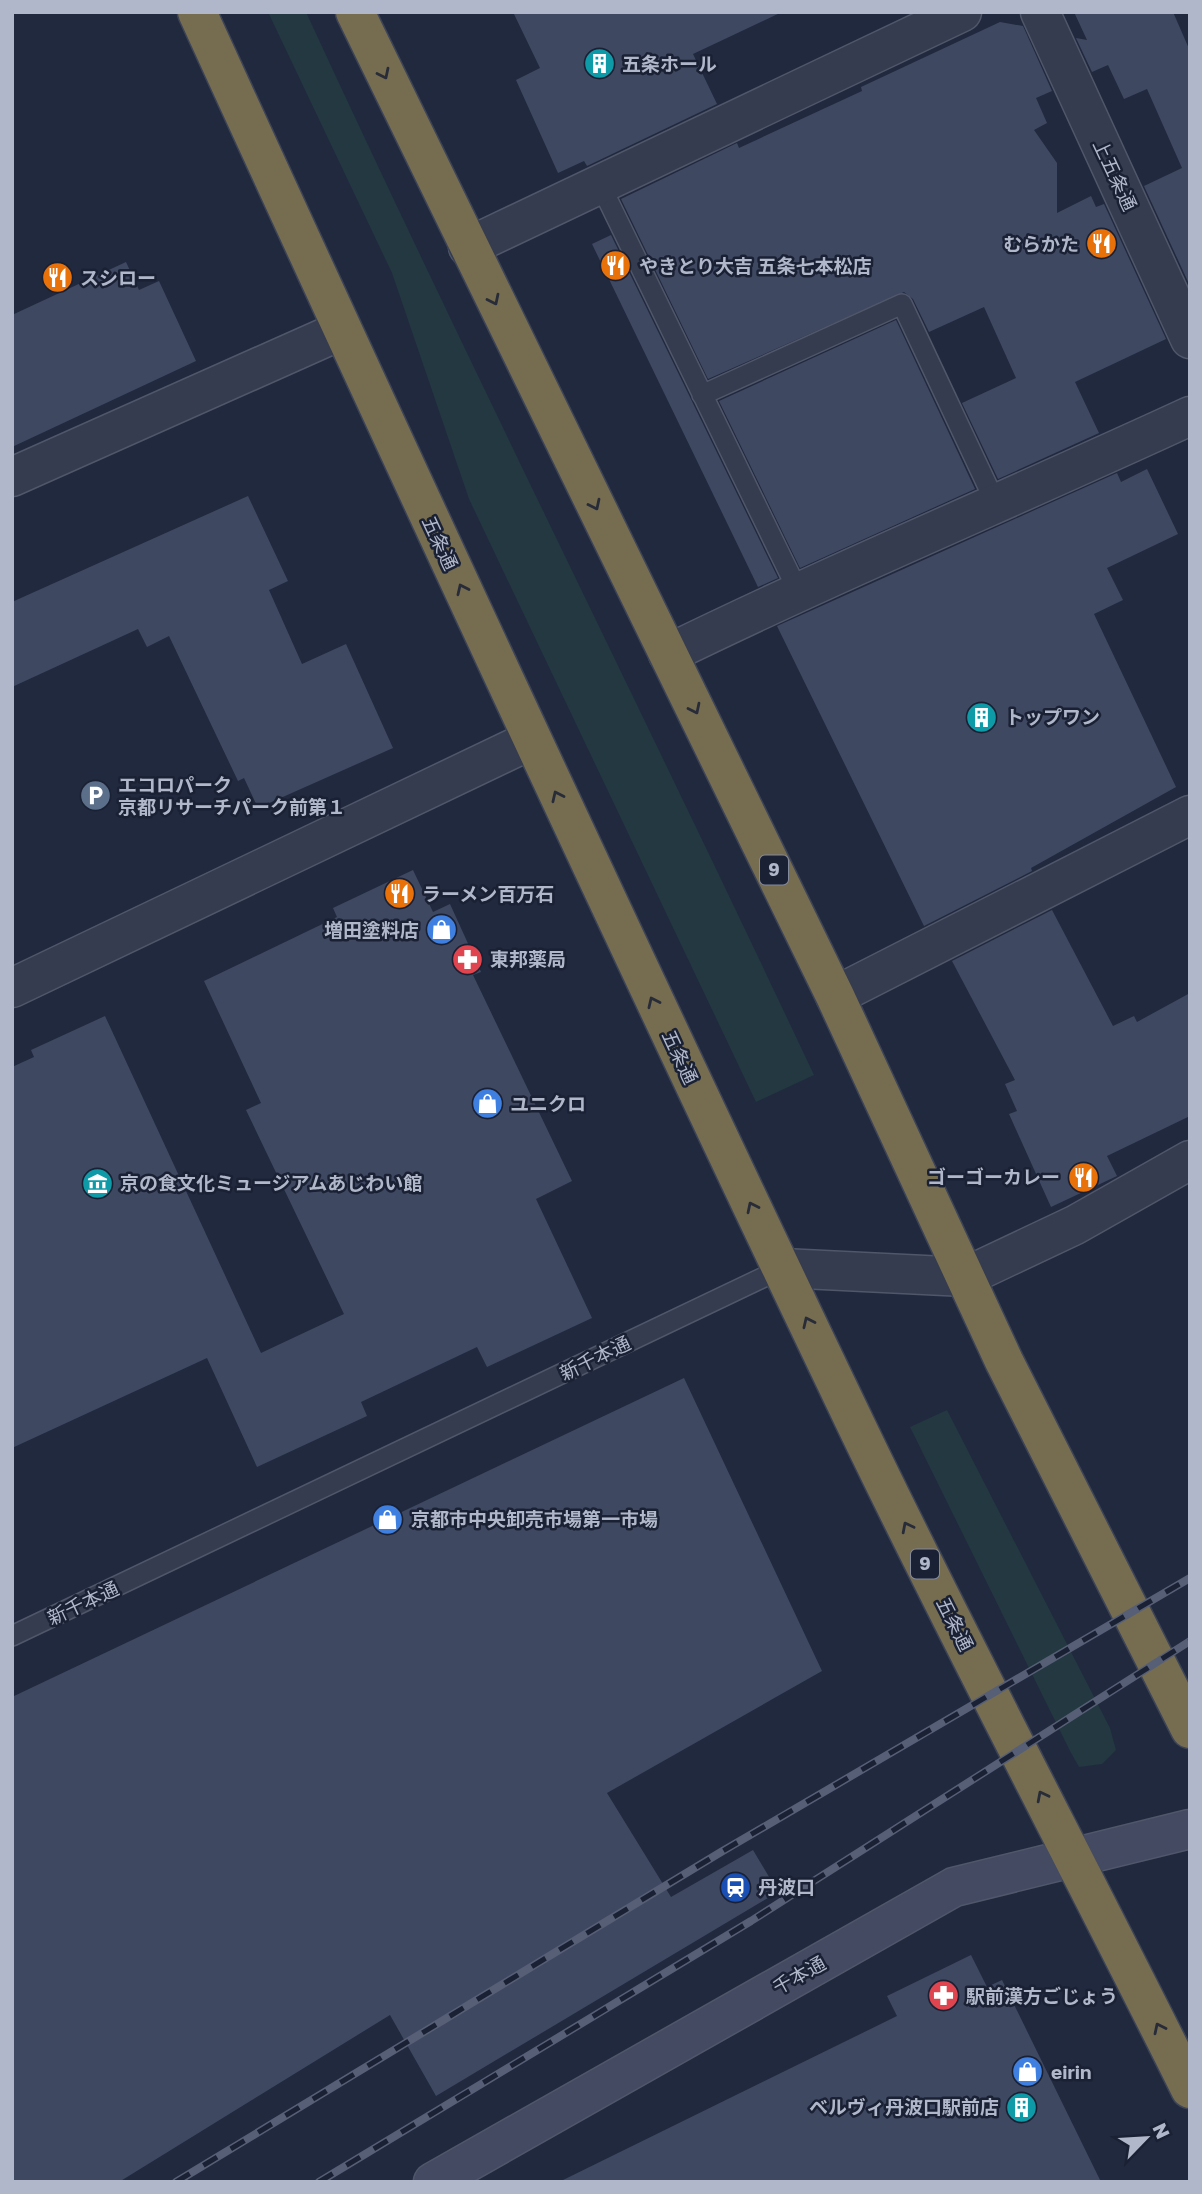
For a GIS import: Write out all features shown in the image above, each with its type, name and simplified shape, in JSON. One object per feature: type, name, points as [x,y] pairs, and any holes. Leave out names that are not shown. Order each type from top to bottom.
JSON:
[{"type":"highway","name":"五条通","points":[[197,12],[531,740],[858,1430],[1190,2089]]},
{"type":"highway","name":"9","points":[[355,12],[835,996],[965,1277],[1190,1729]]},
{"type":"street","points":[[468,247],[962,12]]},
{"type":"street","name":"上五条通","points":[[1040,12],[1190,339]]},
{"type":"street","points":[[12,477],[342,330]]},
{"type":"street","points":[[668,654],[798,591],[996,506],[1190,416]]},
{"type":"street","points":[[12,988],[531,740]]},
{"type":"street","points":[[835,996],[1190,815]]},
{"type":"street","name":"新千本通","points":[[783,1268],[965,1277],[1075,1225],[1190,1160]]},
{"type":"street","name":"千本通","points":[[433,2182],[954,1887],[1190,1829]]},
{"type":"lane","points":[[600,184],[798,591]]},
{"type":"lane","points":[[702,395],[902,304],[996,506]]},
{"type":"lane","name":"新千本通","points":[[12,1636],[783,1268]]},
{"type":"shaded area","points":[[268,12],[306,12],[814,1075],[756,1102],[469,499],[392,273]]},
{"type":"shaded area","points":[[947,1410],[1110,1728],[1116,1750],[1102,1764],[1079,1767],[910,1427]]},
{"type":"building","name":"五条ホール","points":[[513,12],[782,12],[693,54],[717,104],[587,166],[584,161],[558,173],[516,80],[540,68]]},
{"type":"building","points":[[1074,12],[1173,12],[1190,51],[1190,286],[1144,186],[1182,168],[1147,89],[1124,99],[1108,65],[1092,72],[1076,38],[1087,40]]},
{"type":"building","points":[[1000,22],[1023,26],[1052,91],[1036,98],[1047,123],[1034,130],[1057,163],[1057,213],[1091,196],[1096,207],[1104,204],[1166,339],[1075,382],[1099,433],[998,479],[962,403],[1016,378],[984,307],[929,332],[913,299],[904,292],[708,379],[621,199],[737,143],[739,148],[862,91],[861,87]]},
{"type":"building","points":[[611,235],[778,578],[758,587],[592,244]]},
{"type":"building","points":[[126,262],[139,290],[159,281],[196,361],[12,447],[12,315]]},
{"type":"building","points":[[896,320],[975,489],[800,568],[719,401]]},
{"type":"building","name":"トップワン","points":[[1147,469],[1178,534],[1107,568],[1123,600],[1094,614],[1176,787],[1031,868],[1032,871],[924,926],[777,626],[1117,473],[1121,482]]},
{"type":"building","points":[[248,496],[288,581],[269,590],[302,664],[346,644],[393,748],[258,808],[244,778],[238,781],[169,636],[147,647],[138,629],[12,687],[12,602]]},
{"type":"building","points":[[413,870],[433,912],[450,904],[481,972],[473,975],[572,1181],[536,1199],[592,1318],[487,1367],[477,1347],[361,1402],[367,1416],[257,1467],[207,1358],[12,1448],[12,1067],[34,1057],[31,1050],[105,1016],[261,1353],[344,1314],[246,1110],[261,1103],[204,981],[337,917],[333,908]]},
{"type":"building","points":[[1052,910],[1113,1026],[1134,1016],[1137,1022],[1190,993],[1190,1116],[1107,1156],[1117,1176],[1051,1207],[1009,1114],[1017,1111],[1005,1084],[1015,1080],[952,961]]},
{"type":"building","points":[[684,1378],[822,1671],[607,1793],[671,1897],[753,1850],[778,1892],[436,2096],[390,2015],[119,2182],[12,2182],[12,1697]]},
{"type":"building","points":[[971,1955],[987,1987],[1002,1980],[1101,2182],[559,2182],[897,2016],[887,1996]]},
{"type":"railway","points":[[176,2182],[721,1852],[1190,1578]]},
{"type":"railway","points":[[319,2182],[751,1921],[1190,1641]]},
{"type":"place","name":"五条ホール","points":[[599,64]]},
{"type":"place","name":"むらかた","points":[[1102,244]]},
{"type":"place","name":"やきとり大吉 五条七本松店","points":[[616,266]]},
{"type":"place","name":"スシロー","points":[[57,278]]},
{"type":"place","name":"トップワン","points":[[982,717]]},
{"type":"place","name":"エコロパーク 京都リサーチパーク前第１","points":[[95,796]]},
{"type":"place","name":"ラーメン百万石","points":[[399,894]]},
{"type":"place","name":"増田塗料店","points":[[442,930]]},
{"type":"place","name":"東邦薬局","points":[[467,959]]},
{"type":"place","name":"ユニクロ","points":[[487,1104]]},
{"type":"place","name":"ゴーゴーカレー","points":[[1083,1177]]},
{"type":"place","name":"京の食文化ミュージアムあじわい館","points":[[97,1183]]},
{"type":"place","name":"京都市中央卸売市場第一市場","points":[[388,1519]]},
{"type":"place","name":"丹波口","points":[[735,1887]]},
{"type":"place","name":"駅前漢方ごじょう","points":[[943,1996]]},
{"type":"place","name":"eirin","points":[[1028,2072]]},
{"type":"place","name":"ベルヴィ丹波口駅前店","points":[[1022,2107]]}]
